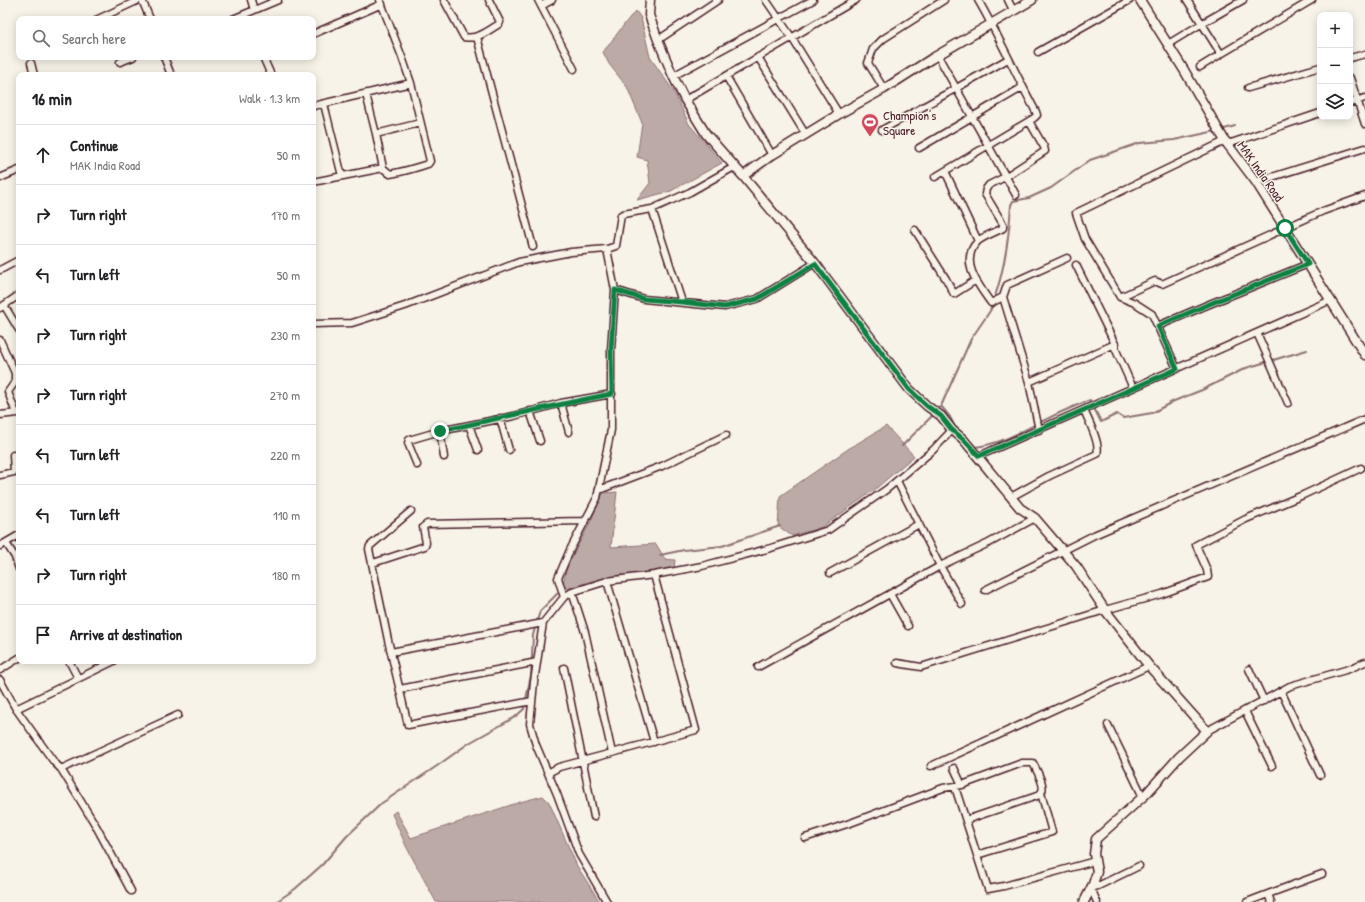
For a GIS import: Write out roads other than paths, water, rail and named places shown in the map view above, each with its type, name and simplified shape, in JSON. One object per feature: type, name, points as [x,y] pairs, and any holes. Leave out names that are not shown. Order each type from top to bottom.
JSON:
[{"type":"street","points":[[104,16],[139,0]]},
{"type":"street","points":[[142,0],[149,16]]},
{"type":"street","points":[[251,0],[254,10]]},
{"type":"street","points":[[247,16],[254,10],[278,0]]},
{"type":"street","points":[[444,0],[464,37],[477,37],[499,24],[500,22],[489,0]]},
{"type":"street","points":[[552,0],[540,3],[574,69]]},
{"type":"street","points":[[650,0],[649,15],[673,76],[685,100],[706,134],[743,176],[815,264],[909,389],[941,416],[952,430],[979,456],[1020,508],[1035,518],[1064,551],[1076,566],[1105,610],[1149,666],[1207,730]]},
{"type":"street","points":[[658,40],[718,0]]},
{"type":"street","points":[[766,0],[792,38],[839,114]]},
{"type":"street","points":[[673,76],[813,0]]},
{"type":"street","points":[[685,100],[856,0]]},
{"type":"street","points":[[884,89],[868,63],[873,49],[883,39],[944,0]]},
{"type":"street","points":[[935,177],[1037,115],[978,0]]},
{"type":"street","points":[[1008,0],[1014,10]]},
{"type":"street","points":[[743,176],[772,155],[839,114],[884,89],[1032,0]]},
{"type":"street","points":[[1038,52],[1130,0]]},
{"type":"street","name":"MAK India Road","points":[[1140,0],[1168,44],[1225,141],[1256,182],[1365,355]]},
{"type":"street","points":[[1187,0],[1220,54]]},
{"type":"street","points":[[1168,44],[1243,0]]},
{"type":"street","points":[[1200,67],[1312,0]]},
{"type":"street","points":[[316,33],[381,2],[411,83],[430,159],[428,164],[410,170],[390,174],[383,168],[366,94]]},
{"type":"street","points":[[477,37],[533,247]]},
{"type":"street","points":[[1353,57],[1365,54]]},
{"type":"street","points":[[938,56],[1016,195]]},
{"type":"street","points":[[758,57],[806,135]]},
{"type":"street","points":[[882,130],[1008,59]]},
{"type":"street","points":[[120,62],[125,60]]},
{"type":"street","points":[[165,60],[170,72]]},
{"type":"street","points":[[264,60],[270,72]]},
{"type":"street","points":[[31,63],[33,72]]},
{"type":"street","points":[[1248,88],[1317,68]]},
{"type":"street","points":[[726,76],[772,155]]},
{"type":"street","points":[[316,105],[411,83]]},
{"type":"street","points":[[1352,84],[1365,124]]},
{"type":"street","points":[[919,148],[1023,87]]},
{"type":"street","points":[[1353,102],[1365,98]]},
{"type":"street","points":[[324,104],[342,176]]},
{"type":"street","points":[[1177,369],[1152,314],[1135,303],[1120,297],[1085,239],[1076,213],[1225,141],[1231,142],[1317,114]]},
{"type":"street","points":[[1002,298],[991,303],[971,272],[970,254],[978,241],[1003,228],[1003,224],[985,194],[986,189],[989,185],[1005,177],[1045,151],[1029,121]]},
{"type":"street","points":[[376,134],[420,123]]},
{"type":"street","points":[[1256,182],[1365,148]]},
{"type":"street","points":[[316,324],[352,323],[405,306],[519,262],[571,252],[607,249],[616,246],[621,215],[628,212],[652,210],[690,192],[734,167]]},
{"type":"street","points":[[316,181],[383,168]]},
{"type":"street","points":[[0,178],[16,171]]},
{"type":"street","points":[[945,171],[978,241]]},
{"type":"street","points":[[1120,297],[1156,281],[1162,284],[1323,210],[1365,196]]},
{"type":"street","points":[[652,210],[682,302]]},
{"type":"street","points":[[915,230],[954,294],[976,280]]},
{"type":"street","points":[[562,592],[558,578],[570,550],[597,498],[611,430],[611,350],[615,290],[607,249]]},
{"type":"street","points":[[1039,430],[1029,382],[1002,298],[1007,285],[1067,258]]},
{"type":"street","points":[[0,270],[16,262]]},
{"type":"street","points":[[615,290],[644,299],[725,307],[757,299],[815,264]]},
{"type":"street","points":[[1158,326],[1308,264]]},
{"type":"street","points":[[1076,265],[1115,344],[1115,348],[1133,388]]},
{"type":"street","points":[[16,297],[2,307],[16,326]]},
{"type":"street","points":[[979,456],[1331,300]]},
{"type":"street","points":[[1258,333],[1288,403]]},
{"type":"street","points":[[0,340],[15,373],[15,382],[8,392],[16,411]]},
{"type":"street","points":[[1029,382],[1115,344]]},
{"type":"street","points":[[417,465],[408,441],[415,438],[561,403],[612,394]]},
{"type":"street","points":[[561,403],[569,432]]},
{"type":"street","points":[[1011,497],[1049,476],[1097,454],[1098,444],[1084,410]]},
{"type":"street","points":[[530,411],[540,441]]},
{"type":"street","points":[[0,414],[16,413]]},
{"type":"street","points":[[500,418],[509,450]]},
{"type":"street","points":[[985,590],[1094,535],[1365,419]]},
{"type":"street","points":[[469,425],[478,450]]},
{"type":"street","points":[[562,592],[572,592],[607,581],[654,575],[702,566],[771,548],[828,530],[897,481],[933,450],[952,430]]},
{"type":"street","points":[[440,431],[444,457]]},
{"type":"street","points":[[599,490],[662,466],[726,435]]},
{"type":"street","points":[[0,475],[14,472],[13,455]]},
{"type":"street","points":[[897,663],[921,667],[1105,610],[1162,594],[1208,577],[1207,570],[1196,545],[1246,519],[1361,468]]},
{"type":"street","points":[[897,481],[940,566],[962,604]]},
{"type":"street","points":[[411,511],[370,546],[369,549],[408,724],[527,702]]},
{"type":"street","points":[[758,667],[940,566],[989,543],[1035,518]]},
{"type":"street","points":[[373,563],[425,546],[424,527],[427,524],[585,521]]},
{"type":"street","points":[[830,573],[919,524]]},
{"type":"street","points":[[16,537],[3,544],[14,557],[16,562]]},
{"type":"street","points":[[548,773],[559,767],[583,760],[696,730],[654,575]]},
{"type":"street","points":[[607,581],[654,742]]},
{"type":"street","points":[[562,592],[538,624],[534,663],[527,702],[530,724],[536,745],[579,854],[607,902]]},
{"type":"street","points":[[572,592],[585,632],[612,753]]},
{"type":"street","points":[[890,594],[908,626]]},
{"type":"street","points":[[391,652],[538,624]]},
{"type":"street","points":[[0,670],[16,660]]},
{"type":"street","points":[[1083,901],[1091,888],[1097,872],[1094,854],[1096,839],[1143,797],[1179,757],[1207,730],[1290,686],[1349,669],[1365,662]]},
{"type":"street","points":[[400,689],[534,663]]},
{"type":"street","points":[[71,664],[78,678]]},
{"type":"street","points":[[16,709],[108,664]]},
{"type":"street","points":[[931,766],[1149,666]]},
{"type":"street","points":[[564,668],[594,816]]},
{"type":"street","points":[[1249,669],[1264,701]]},
{"type":"street","points":[[0,680],[16,709],[54,762],[61,769],[96,826],[131,891]]},
{"type":"street","points":[[1281,691],[1320,775]]},
{"type":"street","points":[[1245,711],[1272,766]]},
{"type":"street","points":[[61,769],[178,715]]},
{"type":"street","points":[[1108,725],[1143,797]]},
{"type":"street","points":[[805,838],[853,822],[943,788],[962,785],[1022,762],[1033,763],[1037,769],[1043,790],[1041,793],[1052,832],[977,855]]},
{"type":"street","points":[[954,768],[962,785]]},
{"type":"street","points":[[955,787],[988,889],[1095,862]]},
{"type":"street","points":[[966,820],[1034,797],[1041,793]]},
{"type":"street","points":[[1091,888],[1139,866]]},
{"type":"street","points":[[1247,902],[1322,874]]},
{"type":"street","points":[[1091,888],[1097,902]]},
{"type":"street","points":[[1268,894],[1271,902]]},
{"type":"waterway","points":[[1221,130],[1235,126]]},
{"type":"waterway","points":[[994,299],[1004,265],[1011,205],[1013,201],[1029,198],[1051,188],[1090,160],[1140,143],[1174,140],[1216,131]]},
{"type":"waterway","points":[[937,411],[941,406],[971,339],[993,304]]},
{"type":"waterway","points":[[972,444],[975,447],[1003,440],[1062,411],[1090,400],[1101,422],[1117,414],[1123,418],[1152,413],[1174,401],[1202,390],[1246,368],[1307,350]]},
{"type":"waterway","points":[[941,406],[959,431]]},
{"type":"waterway","points":[[902,446],[934,414]]},
{"type":"waterway","points":[[660,555],[684,550],[722,546],[780,526]]},
{"type":"waterway","points":[[276,902],[295,889],[322,865],[347,836],[382,803],[469,743],[515,717],[524,709],[531,675],[533,635],[540,611],[560,591]]},
{"type":"place","name":"Champion's Square","points":[[870,137]]}]
